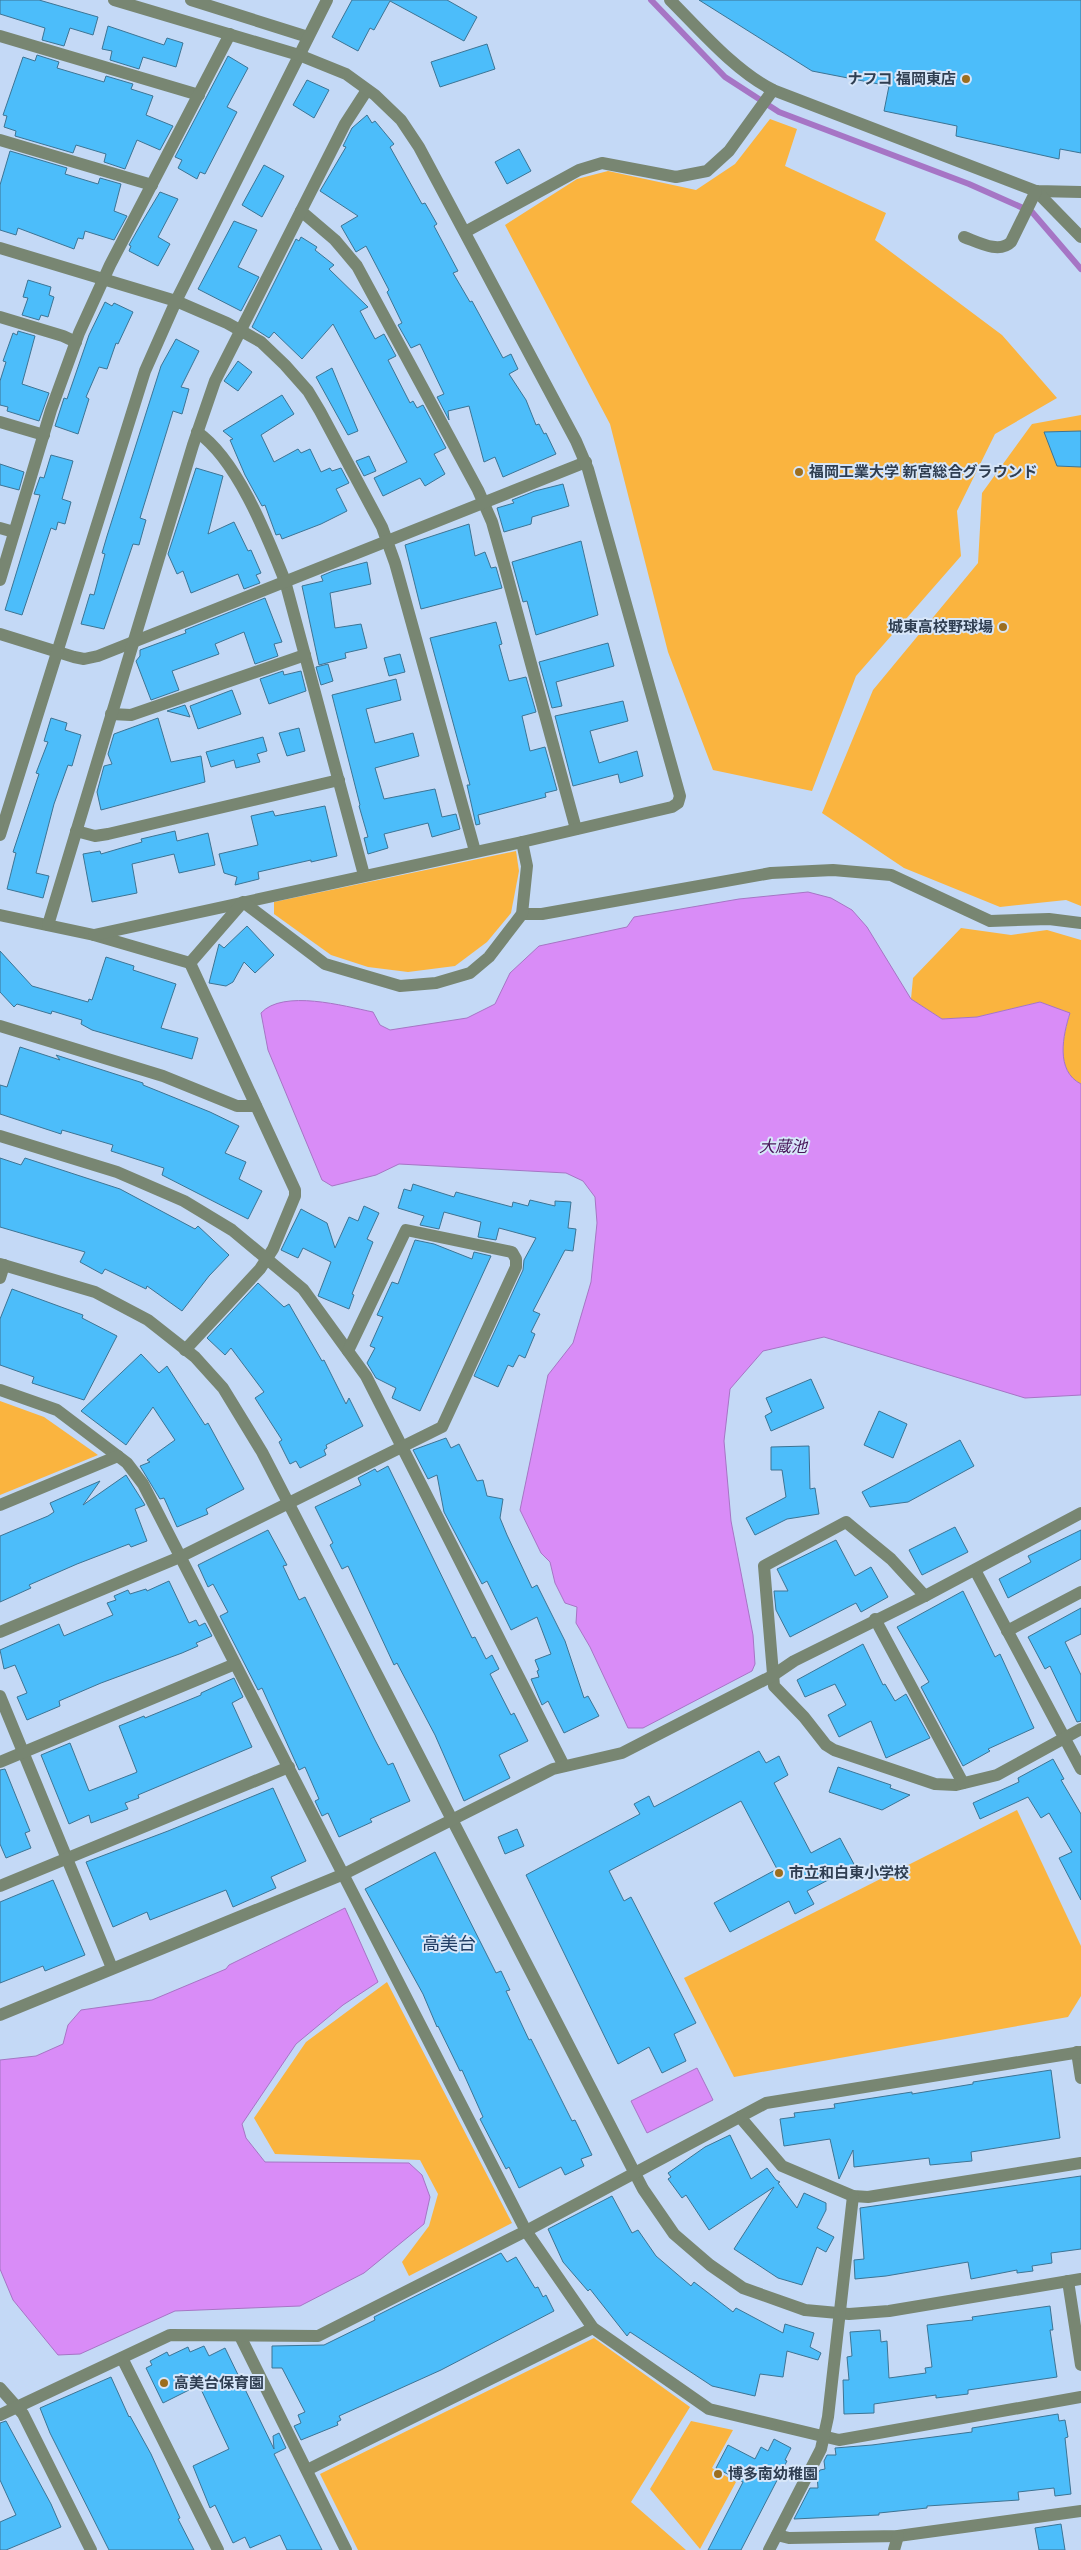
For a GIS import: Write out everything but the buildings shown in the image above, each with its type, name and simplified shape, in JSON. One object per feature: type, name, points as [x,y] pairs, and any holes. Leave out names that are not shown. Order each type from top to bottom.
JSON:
[{"type":"street","points":[[94,935],[522,842],[672,807],[678,803],[680,796],[586,462],[465,232],[419,147],[401,120],[346,74],[299,55],[114,0]]},
{"type":"street","points":[[191,0],[308,37]]},
{"type":"street","points":[[0,835],[145,371],[176,301],[327,0]]},
{"type":"street","points":[[670,0],[726,54],[762,85],[1036,191],[1081,192]]},
{"type":"street","points":[[0,580],[44,435],[76,342],[104,279],[230,34]]},
{"type":"street","points":[[0,36],[199,95]]},
{"type":"street","points":[[48,925],[197,432],[215,380],[345,124],[367,90]]},
{"type":"street","points":[[465,232],[579,170],[602,163],[676,176],[707,171],[729,151],[773,90]]},
{"type":"street","points":[[0,140],[152,185]]},
{"type":"street","points":[[1036,191],[1081,237]]},
{"type":"street","points":[[964,237],[1000,248],[1006,247],[1011,242],[1036,191]]},
{"type":"street","points":[[301,210],[335,240],[357,266],[484,503],[505,568],[576,829]]},
{"type":"street","points":[[0,248],[176,301],[240,330],[261,342],[308,391],[325,419],[387,541],[395,563],[475,851]]},
{"type":"street","points":[[0,317],[63,336],[76,342]]},
{"type":"street","points":[[0,422],[44,435]]},
{"type":"street","points":[[197,432],[211,441],[230,466],[271,547],[285,581],[364,875]]},
{"type":"street","points":[[0,634],[84,659],[586,462]]},
{"type":"street","points":[[0,528],[14,532]]},
{"type":"street","points":[[112,714],[131,715],[305,655]]},
{"type":"street","points":[[76,831],[96,836],[108,834],[338,780]]},
{"type":"street","points":[[243,902],[325,964],[400,986],[436,983],[470,973],[488,957],[522,914],[527,866],[522,842]]},
{"type":"street","points":[[522,914],[542,914],[771,872],[833,870],[891,875],[990,921],[1049,919],[1081,924]]},
{"type":"street","points":[[190,963],[243,902]]},
{"type":"street","points":[[0,915],[94,935],[190,963],[295,1190],[295,1196],[267,1258],[260,1269],[185,1350]]},
{"type":"street","points":[[0,1026],[163,1076],[237,1106],[256,1106]]},
{"type":"street","points":[[0,1136],[117,1172],[184,1201],[232,1230],[303,1289],[366,1376],[564,1766]]},
{"type":"street","points":[[0,1632],[180,1557],[442,1427],[516,1267],[516,1259],[512,1252],[406,1230],[348,1351]]},
{"type":"street","points":[[0,1278],[2,1264],[96,1292],[148,1320],[185,1350],[223,1388],[262,1452],[289,1503],[634,2173],[674,2234],[710,2265],[743,2288],[805,2310],[840,2313],[889,2312],[1081,2279]]},
{"type":"street","points":[[0,1390],[58,1410],[127,1463],[143,1484],[526,2231],[593,2328],[709,2409],[839,2440],[1081,2397]]},
{"type":"street","points":[[0,1505],[118,1456]]},
{"type":"street","points":[[0,2015],[344,1874],[452,1818],[475,1810],[553,1768],[622,1752],[772,1676],[794,1660],[925,1596],[1081,1513]]},
{"type":"street","points":[[925,1596],[890,1559],[846,1522],[764,1566],[774,1686],[804,1717],[826,1744],[834,1750],[935,1784],[962,1783],[997,1774],[1081,1729]]},
{"type":"street","points":[[974,1570],[1081,1769]]},
{"type":"street","points":[[1007,1631],[1081,1592]]},
{"type":"street","points":[[875,1620],[962,1783]]},
{"type":"street","points":[[0,1762],[236,1664]]},
{"type":"street","points":[[0,1696],[112,1968]]},
{"type":"street","points":[[0,1886],[289,1767]]},
{"type":"street","points":[[0,2414],[170,2335],[318,2336],[526,2231],[766,2103],[1079,2052],[1081,2078]]},
{"type":"street","points":[[740,2116],[782,2166],[853,2196],[868,2197],[1081,2163]]},
{"type":"street","points":[[769,2550],[820,2449],[824,2436],[828,2417],[853,2196]]},
{"type":"street","points":[[1068,2281],[1081,2365]]},
{"type":"street","points":[[307,2470],[593,2328]]},
{"type":"street","points":[[240,2336],[346,2550]]},
{"type":"street","points":[[122,2358],[218,2550]]},
{"type":"street","points":[[0,2388],[23,2414],[91,2550]]},
{"type":"street","points":[[777,2535],[789,2538],[898,2536],[1081,2511]]},
{"type":"street","points":[[894,2550],[898,2536]]},
{"type":"shaded area","name":"福岡工業大学 新宮総合グラウンド","points":[[770,119],[797,129],[785,166],[886,213],[875,240],[1002,335],[1057,398],[995,434],[957,511],[961,556],[856,676],[812,791],[713,770],[668,652],[610,424],[505,225],[577,179],[608,171],[696,190],[735,164]]},
{"type":"shaded area","name":"城東高校野球場","points":[[1081,415],[1081,906],[1066,900],[1000,907],[904,868],[822,813],[873,690],[978,563],[982,493],[1032,424]]},
{"type":"shaded area","points":[[516,851],[519,871],[511,913],[487,942],[455,966],[408,972],[368,967],[331,955],[274,914],[274,902]]},
{"type":"shaded area","points":[[961,928],[1011,935],[1047,930],[1081,940],[1081,1084],[1067,1071],[1064,1062],[1065,1032],[1070,1014],[1040,1002],[977,1017],[942,1019],[911,999],[913,978]]},
{"type":"shaded area","points":[[0,1401],[44,1417],[98,1455],[0,1495]]},
{"type":"shaded area","points":[[1017,1810],[1081,1946],[1081,1996],[1068,2017],[734,2077],[684,1978]]},
{"type":"shaded area","points":[[387,1982],[512,2223],[409,2276],[402,2262],[429,2226],[438,2194],[420,2160],[275,2154],[254,2118],[306,2042]]},
{"type":"shaded area","points":[[594,2338],[690,2407],[631,2502],[686,2550],[358,2550],[320,2474]]},
{"type":"shaded area","points":[[691,2421],[733,2430],[712,2468],[736,2482],[700,2549],[650,2489]]},
{"type":"water","name":"大蔵池","points":[[808,892],[831,898],[852,910],[867,927],[911,999],[942,1019],[977,1017],[1040,1002],[1070,1013],[1065,1032],[1064,1062],[1067,1071],[1081,1084],[1081,1395],[1025,1398],[824,1337],[763,1351],[730,1389],[724,1441],[731,1521],[753,1635],[755,1664],[752,1671],[643,1728],[628,1728],[590,1647],[576,1623],[577,1607],[565,1603],[555,1583],[550,1562],[541,1553],[520,1510],[548,1375],[573,1343],[591,1282],[597,1223],[595,1197],[583,1181],[566,1173],[399,1164],[376,1175],[332,1186],[322,1180],[268,1050],[261,1013],[271,1006],[284,1002],[314,1001],[331,1003],[373,1012],[380,1025],[390,1030],[467,1018],[495,1004],[510,973],[539,946],[627,927],[634,917],[739,899]]},
{"type":"water","points":[[345,1908],[378,1982],[343,2005],[296,2044],[242,2124],[246,2138],[265,2162],[409,2163],[422,2175],[430,2197],[424,2224],[364,2273],[300,2306],[175,2311],[80,2354],[58,2355],[13,2300],[0,2269],[0,2060],[36,2056],[63,2044],[68,2025],[81,2010],[152,2000],[226,1969],[229,1965]]},
{"type":"water","points":[[697,2068],[713,2100],[647,2133],[631,2101]]},
{"type":"waterway","points":[[651,0],[725,77],[779,112],[969,184],[1032,212],[1081,269]]},
{"type":"place","name":"ナフコ 福岡東店","points":[[966,79]]},
{"type":"place","name":"福岡工業大学 新宮総合グラウンド","points":[[799,472]]},
{"type":"place","name":"城東高校野球場","points":[[1003,627]]},
{"type":"place","name":"市立和白東小学校","points":[[779,1873]]},
{"type":"place","name":"高美台保育園","points":[[164,2383]]},
{"type":"place","name":"博多南幼稚園","points":[[718,2474]]},
{"type":"district","name":"高美台","points":[[449,1943]]}]
